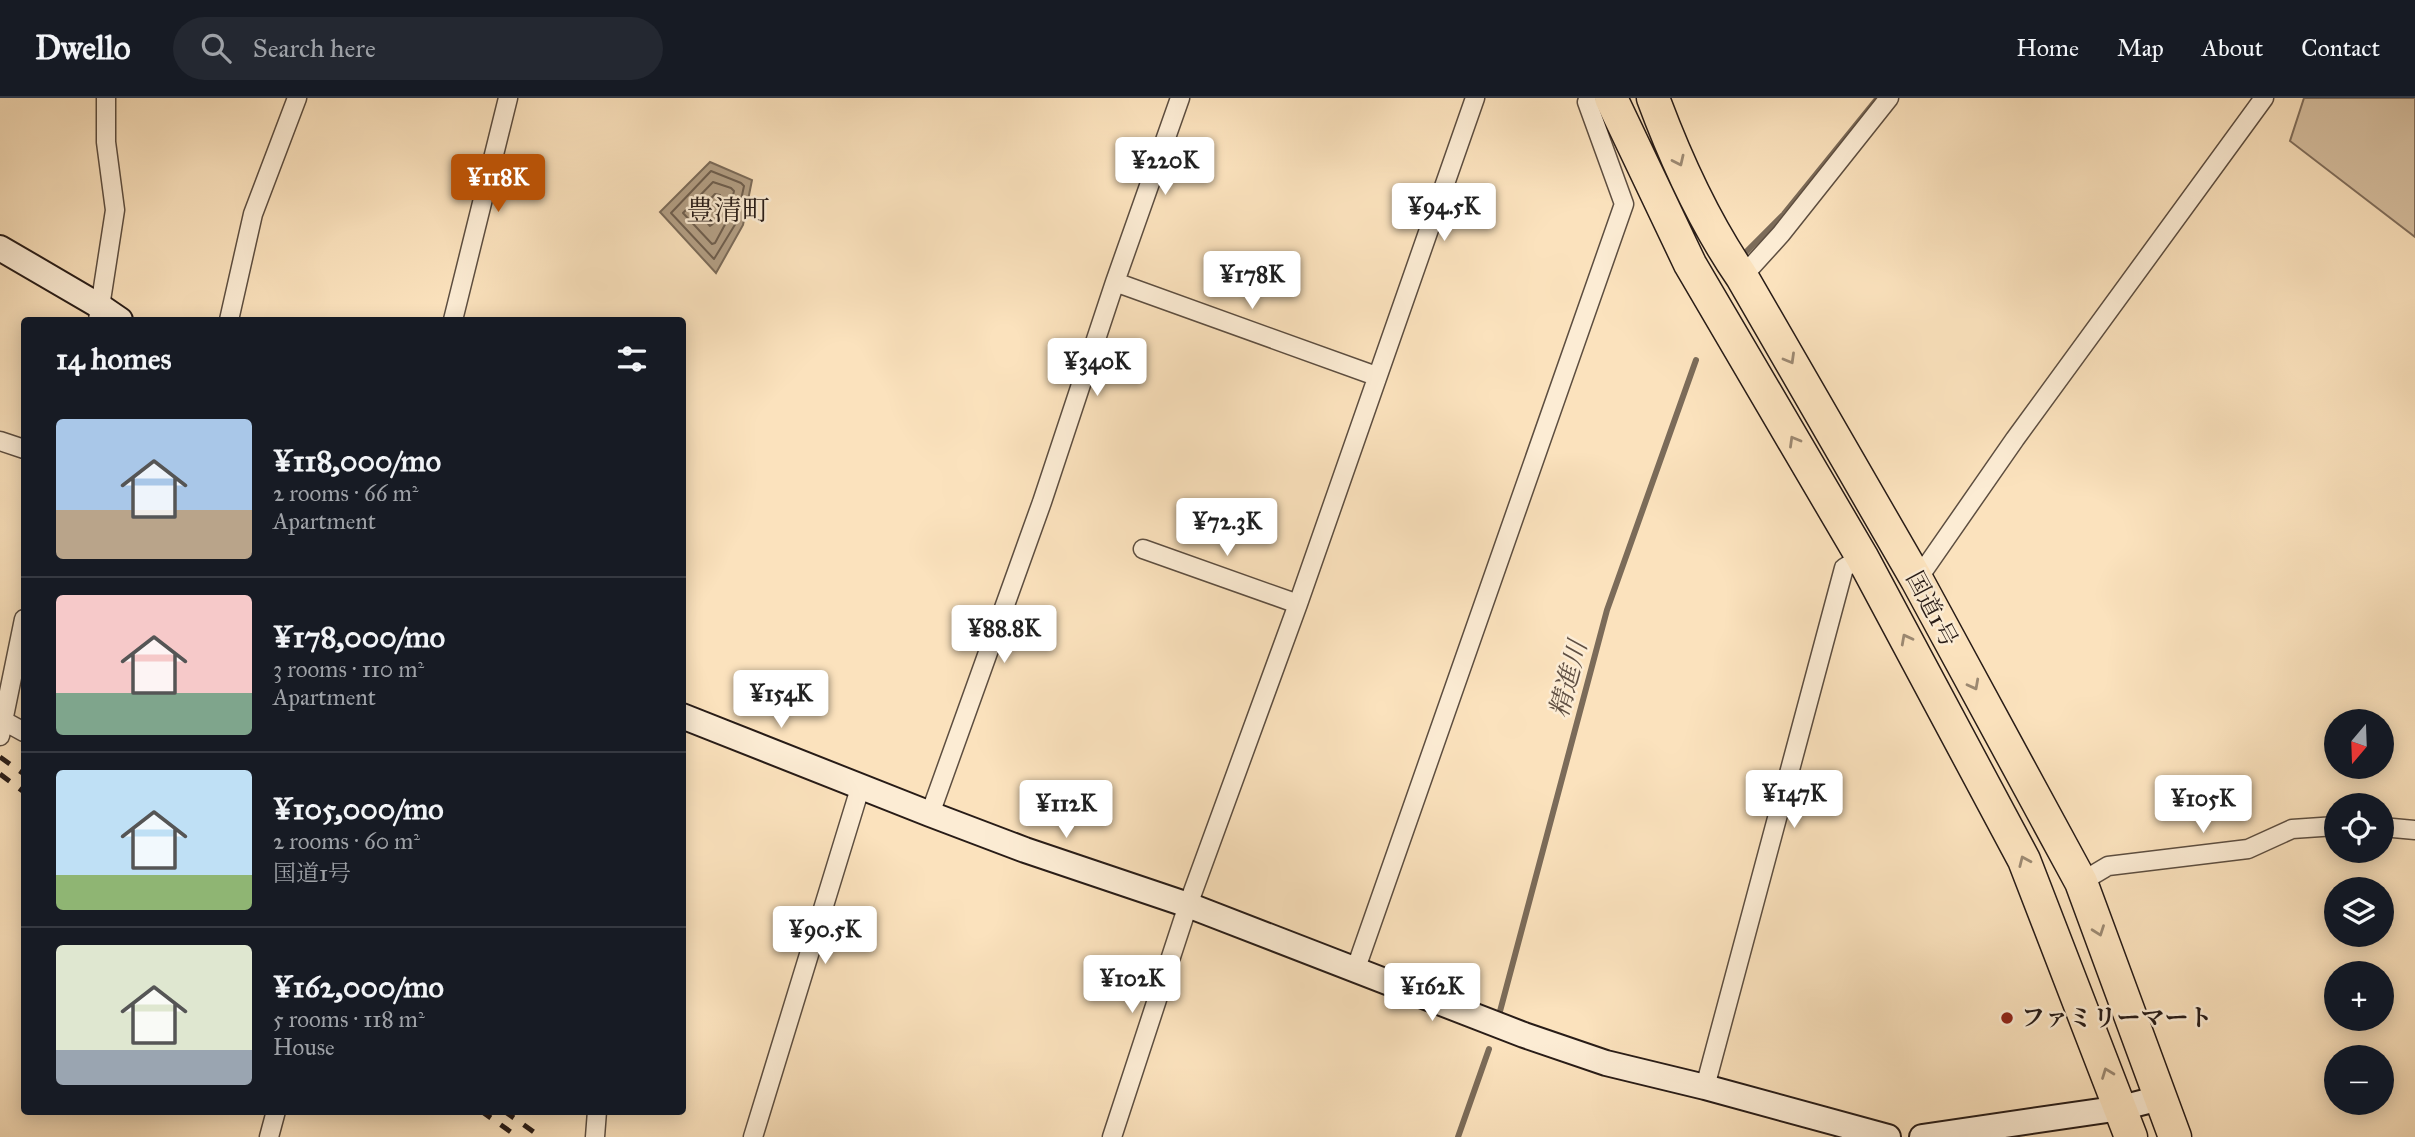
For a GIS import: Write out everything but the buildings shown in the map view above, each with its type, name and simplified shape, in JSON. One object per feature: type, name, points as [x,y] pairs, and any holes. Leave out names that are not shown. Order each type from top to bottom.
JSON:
[{"type":"highway","name":"国道1号","points":[[1653,98],[1664,129],[1717,241],[1742,277],[1917,580],[2081,882],[2175,1137]]},
{"type":"highway","name":"国道1号","points":[[1593,99],[1862,557],[2024,860],[2126,1123]]},
{"type":"street","points":[[0,248],[106,316],[115,210],[106,142],[106,98]]},
{"type":"street","points":[[230,317],[253,214],[297,98]]},
{"type":"street","points":[[454,317],[508,98]]},
{"type":"street","points":[[930,814],[1042,502],[1180,98]]},
{"type":"street","points":[[1112,1137],[1188,905],[1298,604],[1475,98]]},
{"type":"street","points":[[1742,277],[1781,234],[1889,98]]},
{"type":"street","points":[[1917,580],[2015,439],[2264,98]]},
{"type":"street","points":[[1356,968],[1625,204],[1593,99]]},
{"type":"street","points":[[1115,282],[1377,376]]},
{"type":"street","points":[[0,441],[21,448]]},
{"type":"street","points":[[1143,549],[1298,604]]},
{"type":"street","points":[[1705,1087],[1844,568],[1862,557]]},
{"type":"street","points":[[21,633],[1,728],[21,731]]},
{"type":"street","points":[[686,718],[1025,850],[1188,905],[1524,1035],[1606,1063],[1888,1137]]},
{"type":"street","points":[[753,1137],[861,785]]},
{"type":"street","points":[[2081,882],[2108,866],[2248,849],[2292,829],[2324,828]]},
{"type":"street","points":[[2394,828],[2415,830]]},
{"type":"street","points":[[1922,1137],[2126,1123],[2160,1098]]},
{"type":"street","points":[[269,1137],[275,1115]]},
{"type":"street","points":[[595,1137],[597,1115]]},
{"type":"shaded area","points":[[2304,98],[2415,98],[2415,237],[2290,141]]},
{"type":"water","points":[[710,162],[752,180],[743,225],[716,273],[660,212]]},
{"type":"waterway","name":"精進川","points":[[1740,258],[1784,214],[1877,99]]},
{"type":"waterway","name":"精進川","points":[[1499,1015],[1607,610],[1696,360]]},
{"type":"waterway","name":"精進川","points":[[1458,1137],[1489,1049]]},
{"type":"railway","points":[[0,757],[21,772]]},
{"type":"railway","points":[[0,774],[21,790]]},
{"type":"railway","points":[[487,1115],[518,1137]]},
{"type":"railway","points":[[510,1115],[541,1137]]},
{"type":"place","name":"ファミリーマート","points":[[2007,1018]]},
{"type":"district","name":"豊清町","points":[[728,210]]}]
